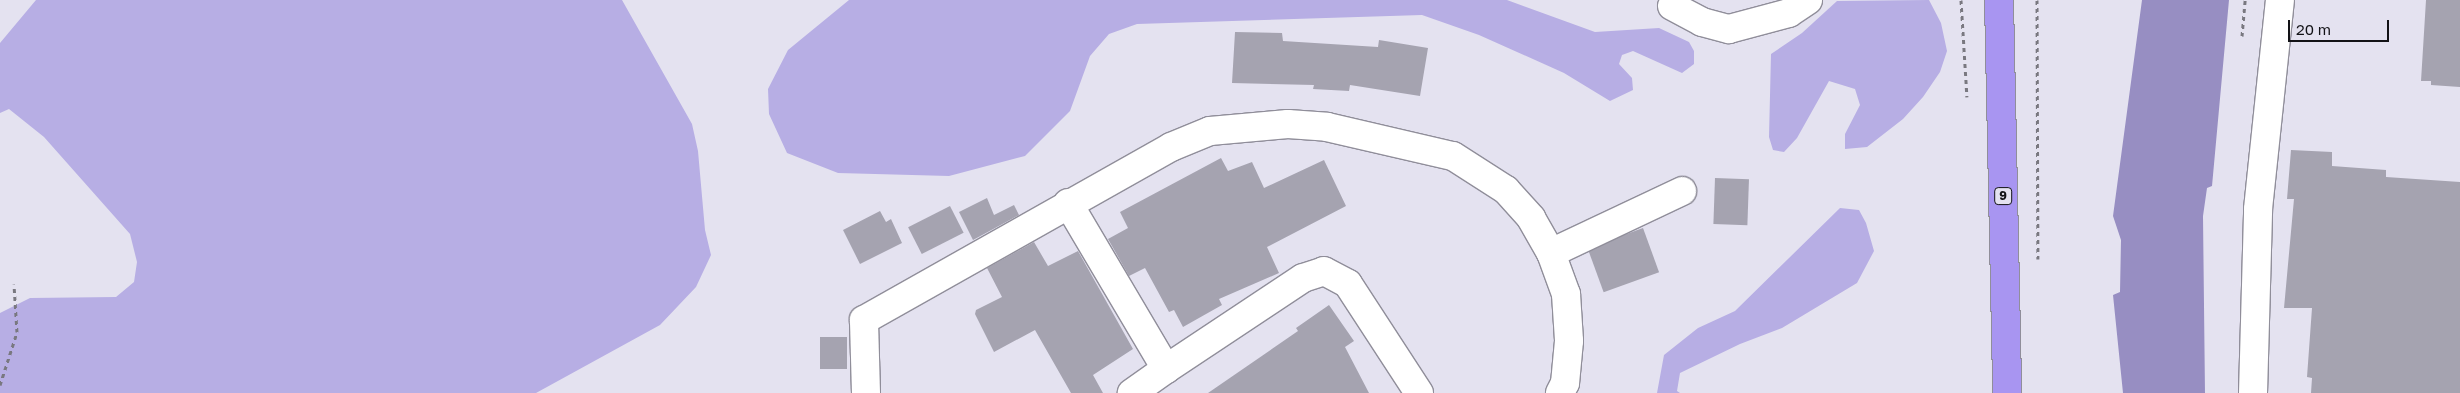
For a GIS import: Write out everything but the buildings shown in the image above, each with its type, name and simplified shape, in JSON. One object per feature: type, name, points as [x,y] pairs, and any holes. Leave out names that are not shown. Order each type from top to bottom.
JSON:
[{"type":"highway","name":"9","points":[[1999,0],[2007,393]]},
{"type":"street","points":[[1672,6],[1702,22],[1729,29],[1789,13],[1808,0]]},
{"type":"street","points":[[2253,393],[2258,209],[2280,0]]},
{"type":"street","points":[[866,393],[864,320],[1068,203],[1171,147],[1210,131],[1251,125],[1327,127],[1453,156],[1474,167],[1506,190],[1531,218],[1551,253],[1566,294],[1569,341],[1565,383],[1560,393]]},
{"type":"street","points":[[1551,253],[1682,191]]},
{"type":"street","points":[[1068,203],[1166,369]]},
{"type":"street","points":[[1132,393],[1303,278],[1324,272],[1348,284],[1419,393]]},
{"type":"path","points":[[2037,0],[2038,260]]},
{"type":"path","points":[[0,385],[18,332],[14,284]]},
{"type":"shaded area","points":[[36,0],[622,0],[692,124],[698,151],[705,230],[711,255],[696,287],[660,325],[536,393],[0,393],[0,313],[30,298],[116,297],[134,282],[137,262],[130,234],[44,137],[9,109],[0,113],[0,43]]},
{"type":"shaded area","points":[[849,0],[1507,0],[1595,32],[1659,28],[1689,42],[1694,51],[1694,64],[1682,73],[1633,51],[1622,55],[1619,64],[1632,78],[1633,90],[1610,101],[1564,73],[1479,35],[1422,15],[1137,24],[1109,34],[1090,56],[1070,111],[1025,156],[949,176],[838,173],[787,153],[769,114],[768,89],[788,50]]},
{"type":"shaded area","points":[[1929,0],[1941,23],[1947,51],[1940,72],[1923,97],[1903,119],[1867,147],[1845,149],[1845,134],[1860,105],[1855,89],[1829,81],[1797,138],[1784,152],[1773,150],[1769,137],[1771,54],[1802,33],[1837,1]]},
{"type":"shaded area","points":[[2142,0],[2229,0],[2212,186],[2207,188],[2203,216],[2205,393],[2123,393],[2113,295],[2120,292],[2121,240],[2113,216]]},
{"type":"shaded area","points":[[1840,208],[1859,210],[1866,223],[1874,251],[1857,283],[1782,328],[1740,344],[1680,373],[1677,391],[1680,393],[1657,393],[1664,355],[1698,328],[1735,311]]}]
